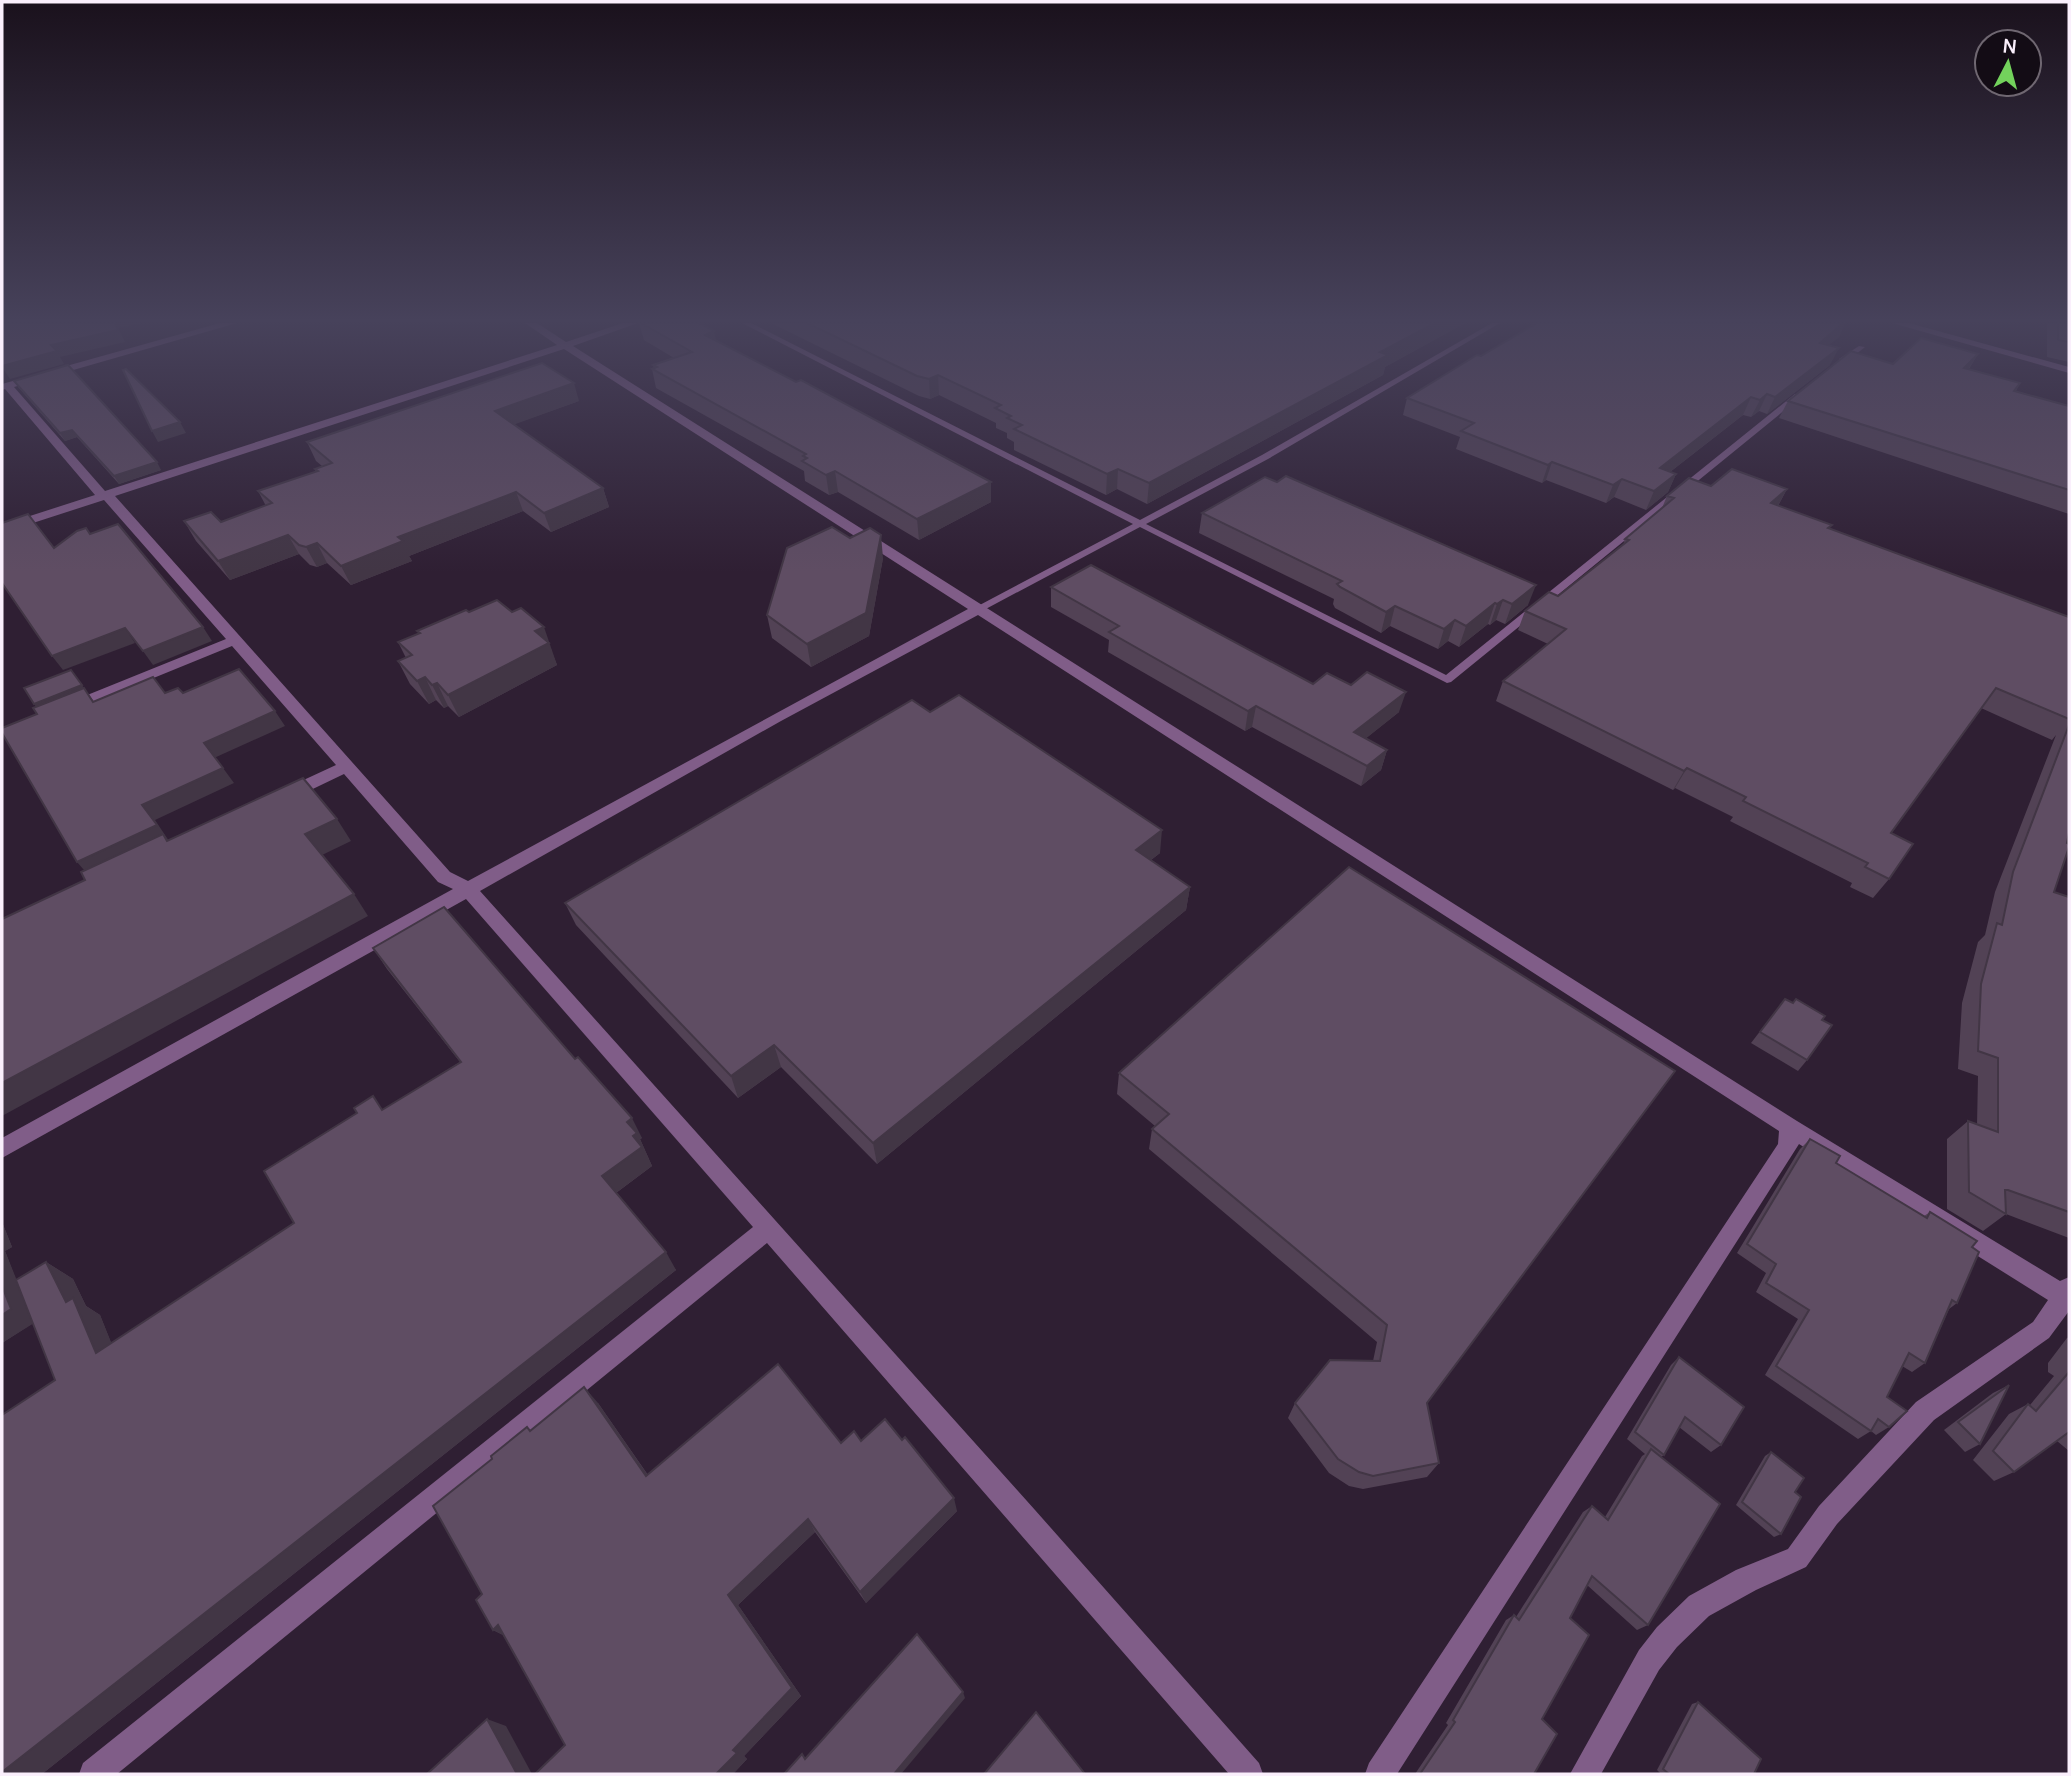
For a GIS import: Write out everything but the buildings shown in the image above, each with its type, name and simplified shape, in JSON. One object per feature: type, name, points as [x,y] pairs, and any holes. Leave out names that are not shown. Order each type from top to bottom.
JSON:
[{"type":"street","points":[[22,406],[349,766],[444,877],[468,889],[1248,1774]]},
{"type":"street","points":[[2,529],[378,406]]},
{"type":"street","points":[[660,406],[1790,1127],[2067,1295],[2041,1330],[1925,1412],[1828,1515],[1797,1558],[1746,1580],[1699,1606],[1667,1637],[1649,1660],[1585,1774]]},
{"type":"street","points":[[2,1149],[468,889],[979,609]]},
{"type":"street","points":[[51,714],[235,640]]},
{"type":"street","points":[[274,801],[349,766]]},
{"type":"street","points":[[1380,1774],[1788,1146],[1790,1127]]},
{"type":"street","points":[[94,1774],[769,1228]]},
{"type":"lane","points":[[907,406],[1447,680],[1787,406]]},
{"type":"lane","points":[[979,609],[1265,457],[1354,406]]}]
